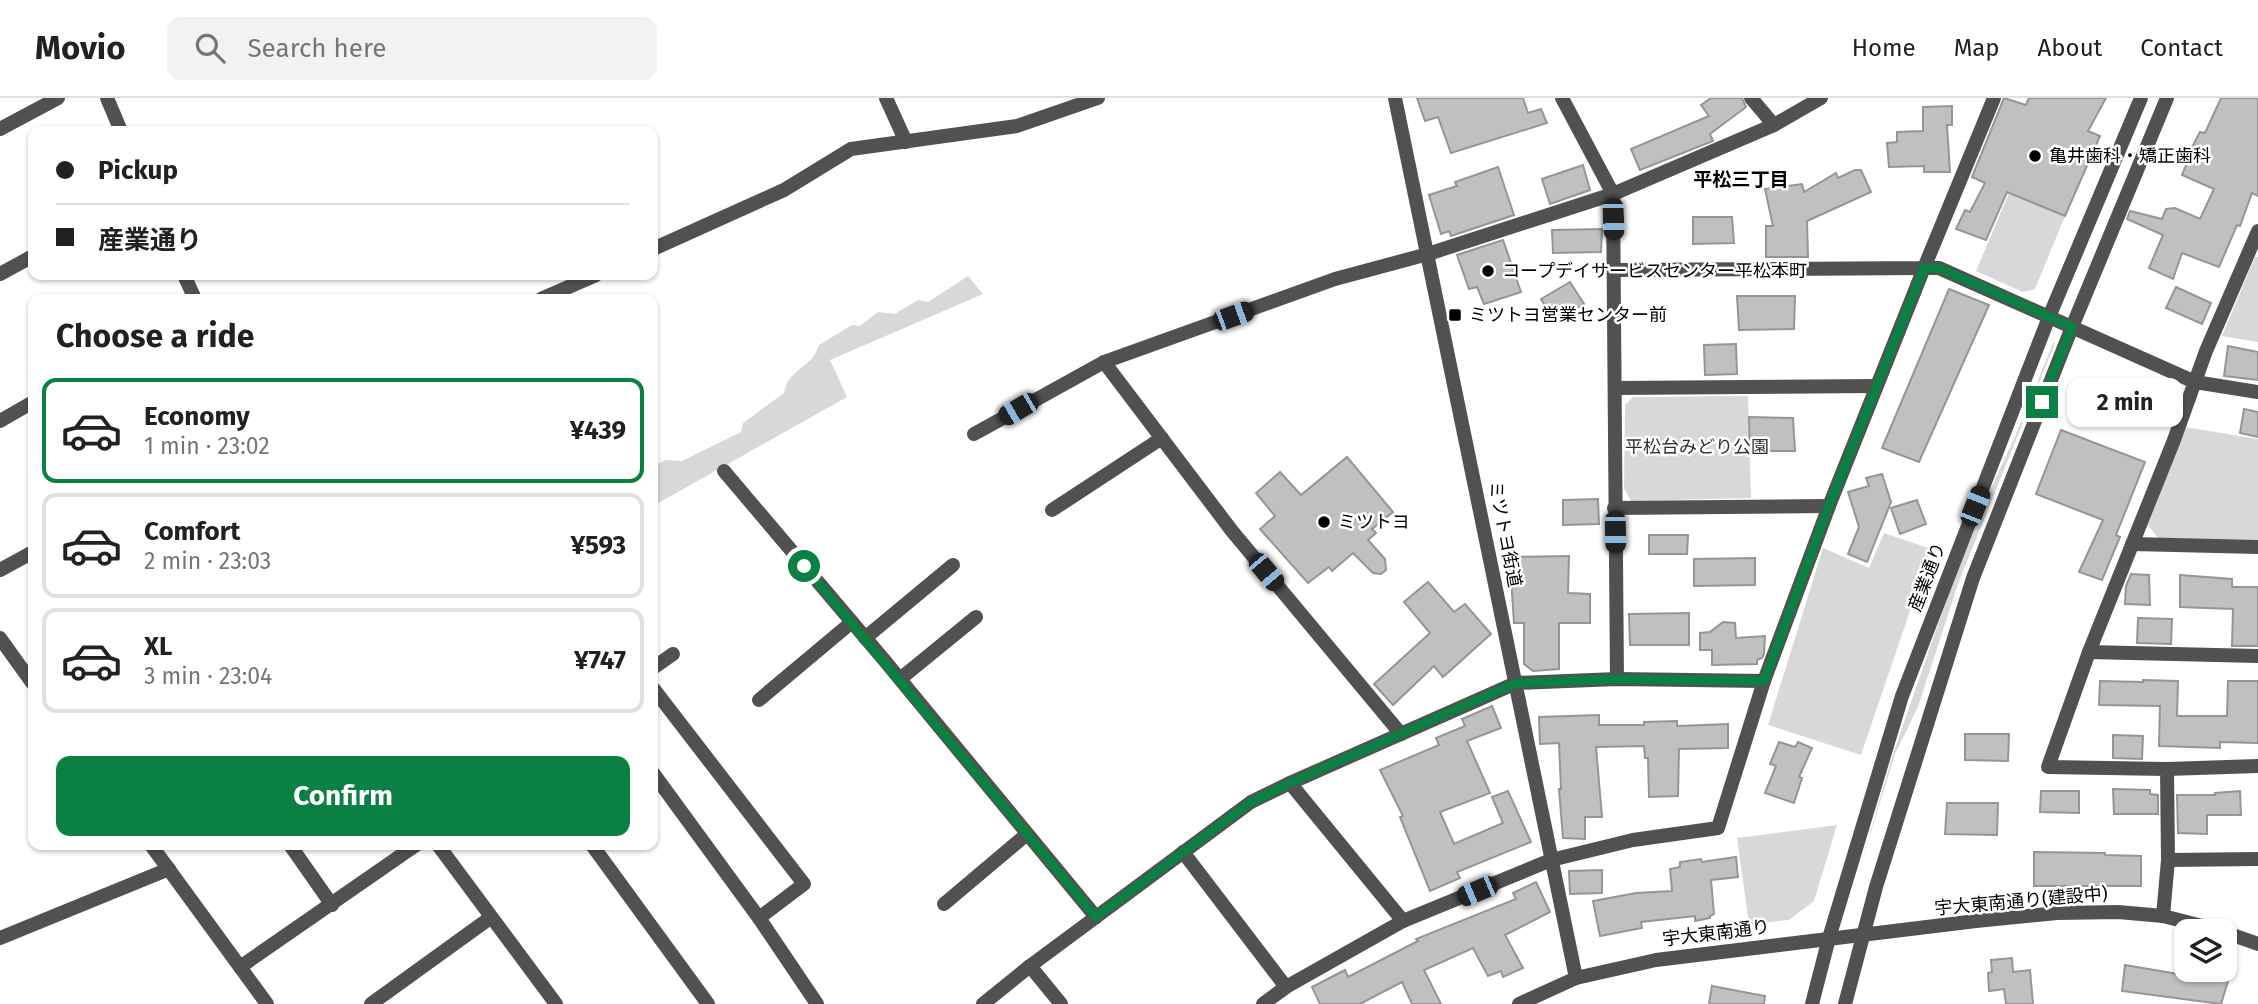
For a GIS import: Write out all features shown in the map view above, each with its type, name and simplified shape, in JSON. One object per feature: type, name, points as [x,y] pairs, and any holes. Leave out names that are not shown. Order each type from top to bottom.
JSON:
[{"type":"street","points":[[0,129],[58,98]]},
{"type":"street","points":[[107,98],[119,126]]},
{"type":"street","points":[[886,98],[906,142]]},
{"type":"street","points":[[658,247],[784,190],[851,149],[1017,126],[1098,98]]},
{"type":"street","name":"ミツトヨ街道","points":[[1395,98],[1576,978]]},
{"type":"street","points":[[1562,98],[1613,194],[1617,679]]},
{"type":"street","points":[[1751,98],[1774,125]]},
{"type":"street","points":[[974,434],[1104,362],[1335,279],[1428,254],[1613,194],[1774,125],[1821,98]]},
{"type":"street","points":[[1263,1004],[1403,921],[1551,860],[1633,840],[1718,828],[1764,681],[1829,506],[1994,98]]},
{"type":"street","name":"産業通り","points":[[1812,1004],[1829,938],[1902,696],[2049,317],[2141,98]]},
{"type":"street","points":[[1845,1004],[1875,887],[1973,578],[2166,98]]},
{"type":"street","points":[[2258,231],[2194,382],[2089,652],[2049,767],[2167,769],[2258,766]]},
{"type":"street","points":[[0,274],[28,259]]},
{"type":"street","points":[[1615,270],[1939,268],[2194,382],[2258,392]]},
{"type":"street","points":[[552,294],[585,280]]},
{"type":"street","points":[[1104,362],[1232,531],[1401,734]]},
{"type":"street","points":[[1615,388],[1876,386]]},
{"type":"street","points":[[0,421],[28,405]]},
{"type":"street","points":[[1052,510],[1162,438]]},
{"type":"street","points":[[724,471],[1096,917]]},
{"type":"street","points":[[1615,508],[1829,506]]},
{"type":"street","points":[[2132,544],[2258,547]]},
{"type":"street","points":[[0,570],[28,555]]},
{"type":"street","points":[[865,638],[953,565]]},
{"type":"street","points":[[900,679],[976,617]]},
{"type":"street","points":[[759,700],[852,622]]},
{"type":"street","points":[[0,638],[28,677]]},
{"type":"street","points":[[2089,652],[2258,656]]},
{"type":"street","points":[[658,664],[673,654]]},
{"type":"street","points":[[983,1004],[1251,802],[1516,683],[1617,679],[1764,681]]},
{"type":"street","points":[[658,694],[804,884],[760,918]]},
{"type":"street","points":[[2163,916],[2168,860],[2167,769]]},
{"type":"street","points":[[658,780],[760,918],[817,1004]]},
{"type":"street","points":[[1290,783],[1403,921]]},
{"type":"street","points":[[944,904],[1027,834]]},
{"type":"street","points":[[155,850],[267,1004]]},
{"type":"street","points":[[294,850],[332,905]]},
{"type":"street","points":[[240,967],[409,850]]},
{"type":"street","points":[[442,850],[556,1004]]},
{"type":"street","points":[[596,850],[708,1004]]},
{"type":"street","points":[[1184,852],[1286,988]]},
{"type":"street","points":[[2168,860],[2258,859]]},
{"type":"street","points":[[0,938],[169,869]]},
{"type":"street","name":"宇大東南通り(建設中)","points":[[1863,936],[2057,914],[2118,912],[2175,919]]},
{"type":"street","points":[[371,1004],[490,918]]},
{"type":"street","name":"宇大東南通り","points":[[1519,1004],[1576,978],[1656,960],[1863,936]]},
{"type":"street","name":"宇大東南通り(建設中)","points":[[2237,936],[2258,944]]},
{"type":"street","points":[[1030,966],[1061,1004]]},
{"type":"green space","points":[[2009,193],[2065,216],[2035,289],[2023,292],[1976,271]]},
{"type":"green space","points":[[2255,257],[2258,257],[2258,342],[2222,336]]},
{"type":"green space","points":[[968,276],[983,294],[830,360],[847,397],[658,503],[658,464],[665,460],[682,461],[741,432],[743,423],[784,393],[790,378],[811,359],[819,345],[852,325],[860,326],[878,312],[895,314],[918,300],[928,302]]},
{"type":"green space","points":[[2053,343],[1958,584],[1918,707],[1895,754],[1859,871],[1893,754],[1959,564]]},
{"type":"green space","name":"平松台みどり公園","points":[[1748,396],[1751,498],[1631,501],[1624,488],[1625,405],[1633,397]]},
{"type":"green space","points":[[2185,427],[2258,439],[2258,541],[2158,538],[2148,525]]},
{"type":"green space","points":[[1884,533],[1931,549],[1861,755],[1768,725],[1823,548],[1869,568]]},
{"type":"green space","points":[[1837,825],[1814,901],[1789,920],[1749,924],[1737,838]]},
{"type":"building","points":[[1417,98],[1523,98],[1528,113],[1541,109],[1547,123],[1451,153],[1438,117],[1425,121]]},
{"type":"building","points":[[1711,98],[1742,98],[1746,107],[1710,134],[1713,141],[1640,170],[1631,149],[1709,116],[1701,105]]},
{"type":"building","name":"亀井歯科・矯正歯科","points":[[2004,98],[2026,105],[2029,98],[2106,98],[2088,131],[2100,136],[2065,216],[2007,192],[1986,240],[1956,229],[1965,210],[1970,212],[1985,183],[1972,177]]},
{"type":"building","points":[[2221,98],[2258,98],[2258,196],[2252,193],[2240,226],[2237,225],[2219,267],[2182,253],[2173,279],[2149,268],[2163,235],[2127,219],[2130,211],[2162,219],[2166,209],[2175,208],[2200,219],[2214,189],[2182,175],[2190,151],[2200,132],[2205,133]]},
{"type":"building","points":[[1952,106],[1952,125],[1947,125],[1950,172],[1924,172],[1924,166],[1889,167],[1887,143],[1897,142],[1897,132],[1923,131],[1923,107]]},
{"type":"building","points":[[1583,165],[1590,190],[1550,204],[1542,179]]},
{"type":"building","points":[[1498,167],[1514,215],[1451,236],[1449,231],[1441,234],[1429,195],[1457,186],[1455,182]]},
{"type":"building","points":[[1861,170],[1871,192],[1807,221],[1808,257],[1766,257],[1766,226],[1773,226],[1765,189],[1802,184],[1804,192],[1836,173],[1838,178]]},
{"type":"building","points":[[1693,217],[1732,217],[1734,243],[1693,244]]},
{"type":"building","points":[[1602,229],[1601,252],[1553,253],[1552,230]]},
{"type":"building","name":"コープデイサービスセンター平松本町","points":[[1503,240],[1521,292],[1484,304],[1477,287],[1469,289],[1457,255]]},
{"type":"building","points":[[1570,282],[1584,304],[1554,321],[1541,299]]},
{"type":"building","points":[[2176,287],[2211,303],[2202,324],[2166,308]]},
{"type":"building","points":[[1949,289],[1989,305],[1919,462],[1882,448]]},
{"type":"building","points":[[1737,296],[1795,296],[1794,329],[1739,330]]},
{"type":"building","points":[[1736,344],[1737,374],[1705,375],[1704,345]]},
{"type":"building","points":[[2228,346],[2258,352],[2258,380],[2224,376]]},
{"type":"building","points":[[2244,409],[2258,412],[2258,437],[2240,433]]},
{"type":"building","points":[[1749,417],[1793,418],[1795,451],[1750,451]]},
{"type":"building","points":[[2061,430],[2145,462],[2116,535],[2120,537],[2102,580],[2079,572],[2103,520],[2036,494]]},
{"type":"building","name":"ミツトヨ","points":[[1347,457],[1393,512],[1372,529],[1376,533],[1368,540],[1385,559],[1386,570],[1381,574],[1373,573],[1353,553],[1332,571],[1329,567],[1308,583],[1260,529],[1275,516],[1256,493],[1280,472],[1301,495]]},
{"type":"building","points":[[1882,474],[1891,502],[1867,562],[1848,554],[1859,527],[1848,492],[1869,486],[1866,478]]},
{"type":"building","points":[[1598,499],[1599,524],[1563,525],[1563,500]]},
{"type":"building","points":[[1917,500],[1926,524],[1900,534],[1891,508]]},
{"type":"building","points":[[1649,535],[1688,535],[1687,554],[1649,554]]},
{"type":"building","points":[[1569,556],[1568,593],[1590,594],[1590,623],[1559,623],[1559,669],[1533,671],[1524,664],[1524,623],[1514,623],[1511,578],[1506,557]]},
{"type":"building","points":[[1755,558],[1755,585],[1694,586],[1694,559]]},
{"type":"building","points":[[2131,574],[2149,575],[2150,605],[2125,604],[2126,586]]},
{"type":"building","points":[[2180,575],[2232,579],[2232,587],[2258,587],[2258,646],[2232,646],[2233,609],[2180,607]]},
{"type":"building","name":"ミツトヨ","points":[[1428,582],[1454,612],[1465,604],[1491,634],[1443,677],[1434,666],[1393,705],[1374,684],[1430,633],[1404,602]]},
{"type":"building","points":[[1689,613],[1689,645],[1630,645],[1629,614]]},
{"type":"building","points":[[2138,618],[2172,619],[2171,644],[2137,643]]},
{"type":"building","points":[[1723,622],[1735,623],[1736,638],[1765,636],[1764,654],[1757,660],[1757,664],[1712,665],[1712,650],[1700,650],[1700,633],[1710,632]]},
{"type":"building","points":[[2100,681],[2178,681],[2177,716],[2227,716],[2228,681],[2258,681],[2258,743],[2220,742],[2220,748],[2159,746],[2160,706],[2099,705]]},
{"type":"building","points":[[1492,706],[1501,728],[1467,741],[1490,793],[1440,812],[1454,844],[1503,823],[1492,797],[1508,791],[1531,842],[1457,872],[1460,878],[1430,891],[1400,817],[1403,816],[1380,770],[1439,745],[1436,738],[1465,726],[1462,719]]},
{"type":"building","points":[[1599,715],[1599,725],[1644,725],[1644,722],[1677,721],[1677,726],[1728,724],[1728,748],[1679,749],[1678,796],[1649,797],[1648,758],[1645,758],[1644,746],[1596,747],[1602,817],[1585,817],[1585,839],[1563,838],[1559,743],[1540,744],[1539,717]]},
{"type":"building","points":[[1965,734],[2009,734],[2008,761],[1965,760]]},
{"type":"building","points":[[2113,735],[2143,736],[2142,759],[2113,758]]},
{"type":"building","points":[[1779,742],[1795,747],[1798,742],[1812,748],[1799,777],[1802,778],[1794,803],[1765,793],[1776,766],[1770,764]]},
{"type":"building","points":[[2113,789],[2150,790],[2150,794],[2158,795],[2158,814],[2114,814]]},
{"type":"building","points":[[2041,791],[2079,791],[2079,813],[2040,812]]},
{"type":"building","points":[[2240,791],[2241,815],[2207,815],[2207,834],[2178,833],[2177,795],[2215,795]]},
{"type":"building","points":[[1947,803],[1998,803],[1997,835],[1945,834]]},
{"type":"building","points":[[2034,852],[2141,856],[2141,886],[2034,886]]},
{"type":"building","points":[[1736,857],[1738,877],[1711,880],[1714,914],[1710,918],[1695,921],[1695,916],[1641,922],[1642,928],[1600,936],[1593,901],[1636,893],[1672,891],[1670,869],[1680,867],[1680,862]]},
{"type":"building","points":[[1602,870],[1602,893],[1570,894],[1569,871]]},
{"type":"building","points":[[1536,882],[1550,912],[1505,935],[1523,968],[1503,977],[1501,971],[1488,976],[1473,948],[1424,970],[1441,1004],[1412,1004],[1402,982],[1360,1004],[1320,1004],[1312,987],[1345,970],[1348,977],[1418,941],[1416,939],[1516,899],[1513,893]]},
{"type":"building","points":[[2012,958],[2013,972],[2030,970],[2033,1004],[2006,1004],[2004,989],[1989,991],[1988,973],[1992,972],[1991,960]]},
{"type":"building","points":[[2125,965],[2174,973],[2174,982],[2228,982],[2221,1004],[2122,991]]},
{"type":"building","points":[[1712,986],[1765,996],[1764,1004],[1709,1004]]},
{"type":"place","name":"亀井歯科・矯正歯科","points":[[2035,156]]},
{"type":"place","name":"コープデイサービスセンター平松本町","points":[[1488,271]]},
{"type":"place","name":"ミツトヨ営業センター前","points":[[1455,315]]},
{"type":"place","name":"ミツトヨ","points":[[1324,522]]},
{"type":"district","name":"平松三丁目","points":[[1741,179]]},
{"type":"route","points":[[804,566],[1096,917],[1251,802],[1516,683],[1617,679],[1764,681],[1829,506],[1924,268],[1939,268],[2072,327],[2042,402]]}]
